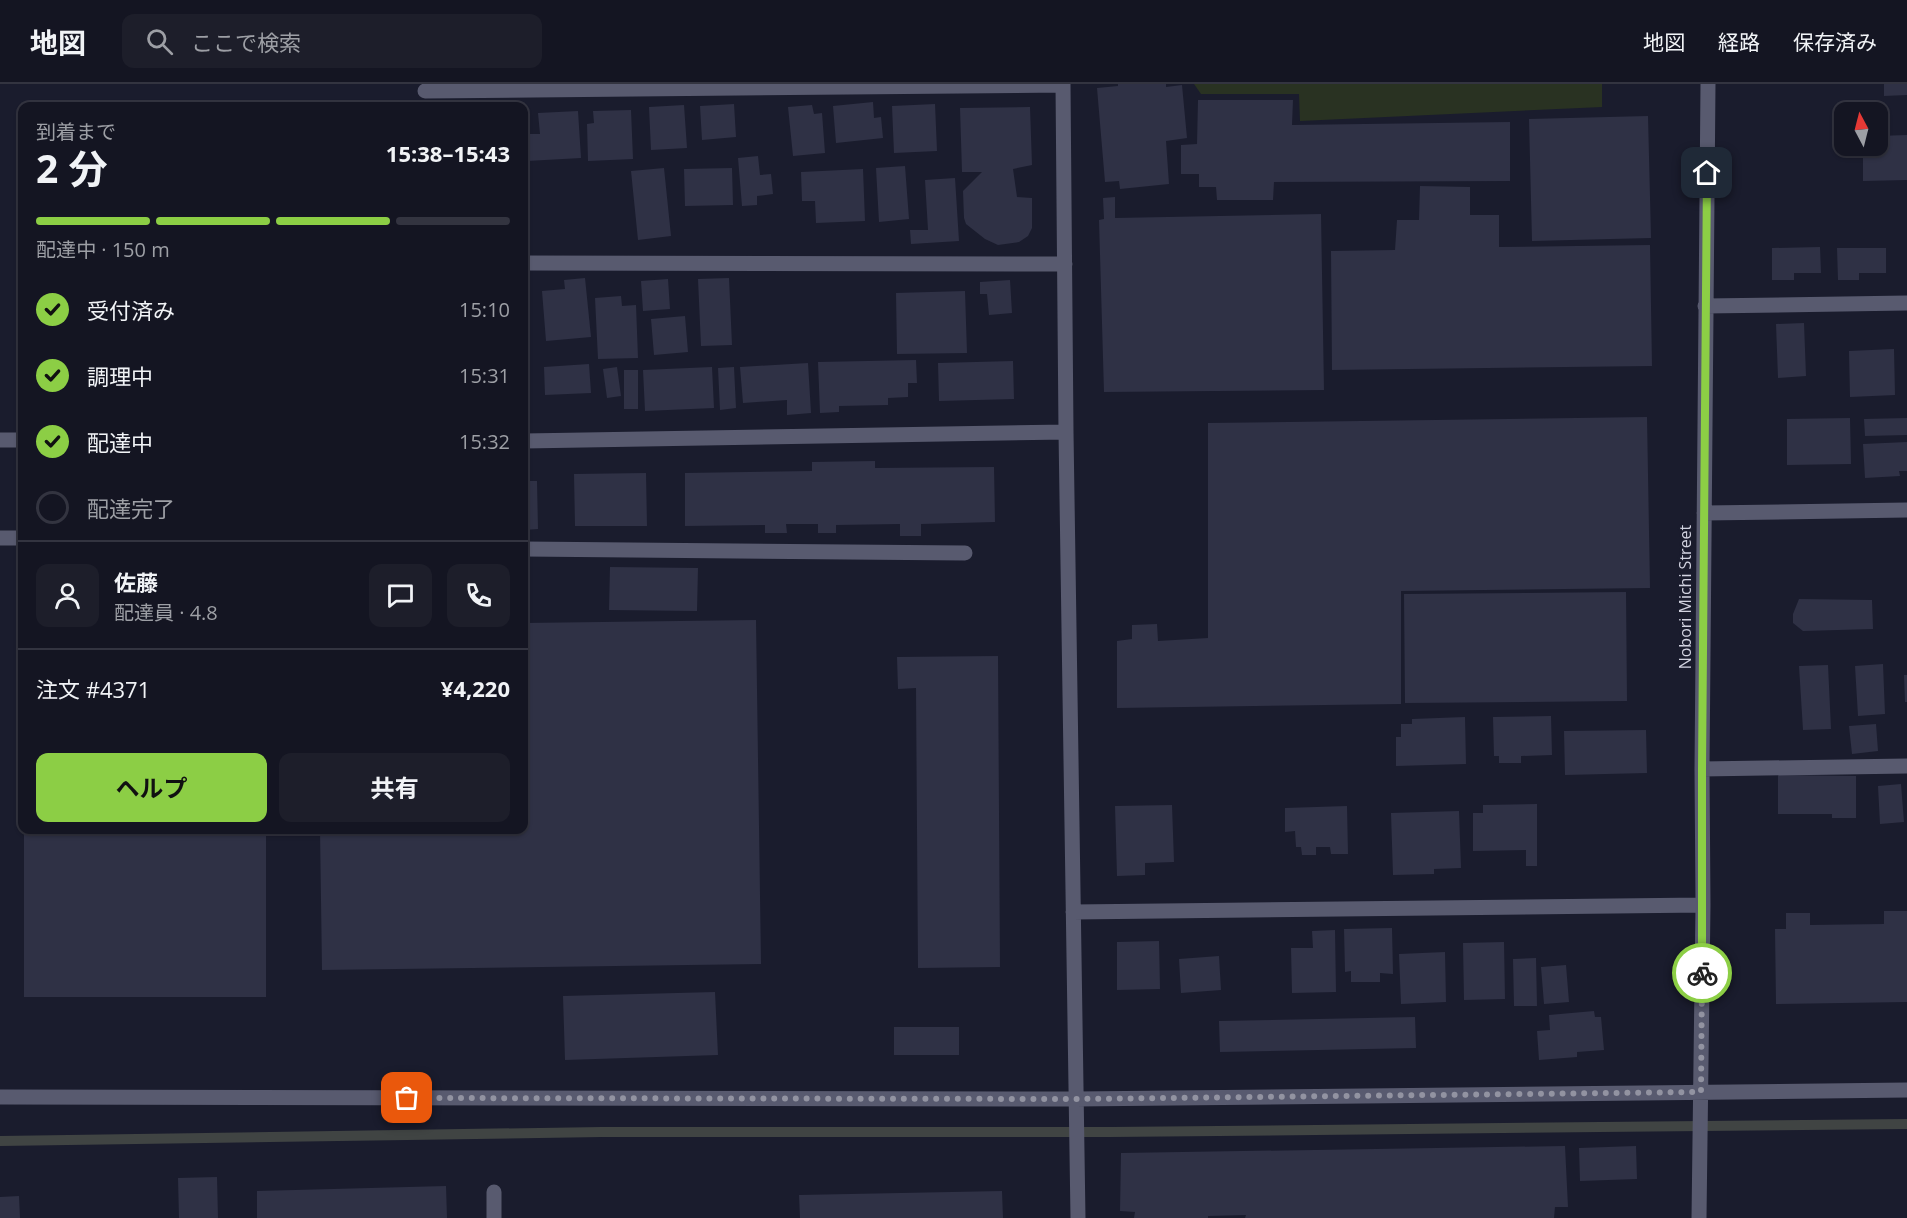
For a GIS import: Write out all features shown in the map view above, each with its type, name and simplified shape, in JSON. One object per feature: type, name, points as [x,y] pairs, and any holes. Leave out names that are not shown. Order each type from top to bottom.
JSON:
[{"type":"street","points":[[425,87],[1063,84],[1078,1218]]},
{"type":"street","name":"Nobori Michi Street","points":[[1699,1218],[1708,84]]},
{"type":"street","points":[[528,263],[1065,264]]},
{"type":"street","points":[[1705,306],[1907,303]]},
{"type":"street","points":[[528,441],[1066,432]]},
{"type":"street","points":[[0,440],[18,440]]},
{"type":"street","points":[[1704,513],[1907,510]]},
{"type":"street","points":[[0,538],[18,538]]},
{"type":"street","points":[[528,549],[965,553]]},
{"type":"street","points":[[1702,769],[1907,766]]},
{"type":"street","points":[[1073,912],[1703,905]]},
{"type":"street","points":[[0,1097],[1076,1099],[1907,1090]]},
{"type":"street","points":[[494,1192],[494,1218]]},
{"type":"green space","points":[[1194,84],[1602,84],[1602,107],[1300,121],[1299,94],[1201,94]]},
{"type":"building","points":[[1118,84],[1166,84],[1166,87],[1182,85],[1187,138],[1166,141],[1169,184],[1120,189],[1119,181],[1105,182],[1097,88],[1118,86]]},
{"type":"building","points":[[1884,84],[1907,84],[1907,95],[1884,96]]},
{"type":"building","points":[[1198,100],[1293,100],[1292,125],[1510,122],[1510,181],[1274,182],[1273,200],[1217,200],[1216,187],[1199,187],[1199,174],[1181,174],[1181,145],[1197,144]]},
{"type":"building","points":[[873,102],[874,118],[881,117],[883,138],[836,143],[833,106]]},
{"type":"building","points":[[734,104],[736,137],[702,140],[700,106]]},
{"type":"building","points":[[935,104],[937,151],[894,153],[892,106]]},
{"type":"building","points":[[684,105],[687,148],[651,150],[649,107]]},
{"type":"building","points":[[812,105],[814,114],[822,113],[825,153],[793,156],[788,107]]},
{"type":"building","points":[[1030,107],[1032,165],[1013,169],[1017,197],[1032,198],[1032,228],[1028,236],[1019,242],[998,245],[985,239],[966,224],[964,218],[963,191],[982,172],[962,172],[960,108]]},
{"type":"building","points":[[631,110],[633,159],[588,161],[587,124],[594,123],[593,111]]},
{"type":"building","points":[[578,111],[581,158],[528,161],[528,134],[540,134],[538,113]]},
{"type":"building","points":[[1648,116],[1651,238],[1532,241],[1529,119]]},
{"type":"building","points":[[1907,135],[1907,180],[1863,181],[1863,156],[1888,156],[1888,136]]},
{"type":"building","points":[[758,156],[760,175],[771,174],[773,194],[757,196],[757,205],[742,206],[738,158]]},
{"type":"building","points":[[905,166],[909,219],[879,222],[876,168]]},
{"type":"building","points":[[664,168],[671,236],[638,240],[631,171]]},
{"type":"building","points":[[732,168],[733,205],[685,206],[684,169]]},
{"type":"building","points":[[863,169],[865,221],[816,223],[815,201],[802,201],[801,172]]},
{"type":"building","points":[[955,178],[959,241],[911,244],[910,230],[928,230],[925,180]]},
{"type":"building","points":[[1420,186],[1470,187],[1470,215],[1499,215],[1499,247],[1650,245],[1652,366],[1332,370],[1331,251],[1395,250],[1397,220],[1419,220]]},
{"type":"building","points":[[1115,197],[1115,218],[1321,214],[1324,390],[1104,392],[1099,220],[1104,219],[1103,198]]},
{"type":"building","points":[[1820,247],[1821,273],[1794,273],[1794,280],[1772,280],[1772,248]]},
{"type":"building","points":[[1837,248],[1886,248],[1886,273],[1859,273],[1859,280],[1838,280]]},
{"type":"building","points":[[585,278],[591,337],[546,341],[542,291],[565,289],[564,280]]},
{"type":"building","points":[[729,278],[732,345],[701,346],[698,279]]},
{"type":"building","points":[[668,279],[670,309],[643,311],[641,281]]},
{"type":"building","points":[[1010,280],[1012,313],[989,315],[987,294],[980,294],[980,282]]},
{"type":"building","points":[[965,291],[967,353],[897,354],[896,293]]},
{"type":"building","points":[[621,296],[622,306],[636,305],[638,358],[598,359],[595,298]]},
{"type":"building","points":[[528,307],[530,347],[528,347]]},
{"type":"building","points":[[685,316],[688,352],[654,355],[651,319]]},
{"type":"building","points":[[1804,323],[1806,376],[1778,378],[1776,324]]},
{"type":"building","points":[[1894,349],[1895,395],[1850,397],[1849,351]]},
{"type":"building","points":[[916,360],[917,383],[908,383],[908,397],[888,398],[888,405],[839,406],[839,412],[820,413],[818,362]]},
{"type":"building","points":[[1013,361],[1014,399],[939,401],[938,363]]},
{"type":"building","points":[[808,363],[811,413],[787,415],[787,400],[743,403],[740,367]]},
{"type":"building","points":[[589,364],[591,393],[545,395],[544,367]]},
{"type":"building","points":[[617,367],[621,396],[607,398],[603,369]]},
{"type":"building","points":[[712,367],[714,408],[645,411],[643,370]]},
{"type":"building","points":[[734,367],[736,408],[720,410],[718,368]]},
{"type":"building","points":[[624,370],[638,370],[638,409],[624,409]]},
{"type":"building","points":[[1647,417],[1650,588],[1401,591],[1401,704],[1117,708],[1117,641],[1132,639],[1132,625],[1157,624],[1158,641],[1208,638],[1208,423]]},
{"type":"building","points":[[1850,418],[1851,464],[1787,465],[1787,419]]},
{"type":"building","points":[[1907,418],[1907,435],[1865,436],[1864,419]]},
{"type":"building","points":[[1907,442],[1907,471],[1899,471],[1900,476],[1865,478],[1863,444]]},
{"type":"building","points":[[875,461],[875,468],[994,467],[995,522],[921,524],[921,536],[900,536],[900,524],[836,525],[836,533],[818,533],[818,524],[786,524],[787,533],[765,533],[765,525],[685,526],[685,473],[812,471],[812,462]]},
{"type":"building","points":[[646,473],[647,526],[575,526],[574,474]]},
{"type":"building","points":[[528,481],[537,481],[538,529],[528,530]]},
{"type":"building","points":[[610,567],[698,568],[697,611],[609,610]]},
{"type":"building","points":[[1626,592],[1627,701],[1405,703],[1404,594]]},
{"type":"building","points":[[1799,599],[1872,600],[1873,629],[1803,631],[1793,623],[1793,614]]},
{"type":"building","points":[[756,620],[761,964],[322,970],[320,834],[528,834],[528,623]]},
{"type":"building","points":[[998,656],[1000,967],[918,968],[916,688],[898,689],[897,657]]},
{"type":"building","points":[[1883,664],[1885,714],[1858,716],[1855,666]]},
{"type":"building","points":[[1828,665],[1831,729],[1803,730],[1799,666]]},
{"type":"building","points":[[1904,675],[1907,675],[1907,702],[1905,702]]},
{"type":"building","points":[[1551,716],[1552,755],[1521,756],[1521,763],[1499,763],[1499,756],[1494,756],[1493,717]]},
{"type":"building","points":[[1465,717],[1466,764],[1396,766],[1396,737],[1401,737],[1401,724],[1412,724],[1412,719]]},
{"type":"building","points":[[1876,724],[1878,751],[1852,754],[1849,726]]},
{"type":"building","points":[[1646,730],[1647,773],[1565,775],[1564,731]]},
{"type":"building","points":[[1778,775],[1856,776],[1856,818],[1832,818],[1832,814],[1778,814]]},
{"type":"building","points":[[1901,784],[1904,822],[1880,824],[1878,786]]},
{"type":"building","points":[[1537,804],[1537,866],[1526,866],[1526,850],[1473,851],[1473,813],[1483,813],[1483,805]]},
{"type":"building","points":[[1172,805],[1174,862],[1145,863],[1145,875],[1117,876],[1115,806]]},
{"type":"building","points":[[1347,806],[1348,854],[1331,854],[1330,847],[1316,847],[1316,855],[1302,855],[1301,847],[1296,847],[1295,831],[1285,832],[1285,808]]},
{"type":"building","points":[[1459,811],[1461,868],[1434,869],[1434,874],[1393,875],[1391,813]]},
{"type":"building","points":[[24,834],[266,834],[266,997],[24,997]]},
{"type":"building","points":[[1884,911],[1907,911],[1907,1002],[1776,1004],[1775,929],[1786,929],[1786,913],[1810,913],[1810,925],[1884,924]]},
{"type":"building","points":[[1392,928],[1393,974],[1380,973],[1380,982],[1351,982],[1351,971],[1345,972],[1344,929]]},
{"type":"building","points":[[1335,930],[1336,992],[1292,993],[1291,948],[1313,948],[1312,931]]},
{"type":"building","points":[[1159,941],[1160,989],[1117,990],[1117,942]]},
{"type":"building","points":[[1504,942],[1505,999],[1464,1000],[1463,943]]},
{"type":"building","points":[[1445,952],[1446,1002],[1401,1004],[1399,954]]},
{"type":"building","points":[[1219,956],[1221,990],[1181,993],[1179,959]]},
{"type":"building","points":[[1536,958],[1537,1006],[1514,1006],[1513,959]]},
{"type":"building","points":[[1566,965],[1569,1002],[1544,1004],[1541,967]]},
{"type":"building","points":[[715,992],[718,1055],[565,1060],[563,996]]},
{"type":"building","points":[[1594,1011],[1595,1017],[1601,1017],[1604,1050],[1577,1052],[1577,1057],[1539,1060],[1537,1031],[1550,1030],[1549,1015]]},
{"type":"building","points":[[1415,1017],[1416,1048],[1220,1052],[1219,1021]]},
{"type":"building","points":[[894,1027],[959,1027],[959,1055],[894,1055]]},
{"type":"building","points":[[1565,1146],[1568,1207],[1555,1207],[1554,1218],[1245,1218],[1246,1215],[1208,1216],[1208,1218],[1134,1218],[1135,1212],[1120,1211],[1121,1153]]},
{"type":"building","points":[[1636,1146],[1637,1179],[1580,1181],[1579,1148]]},
{"type":"building","points":[[217,1177],[218,1218],[179,1218],[178,1178]]},
{"type":"building","points":[[446,1186],[447,1218],[257,1218],[257,1191]]},
{"type":"building","points":[[1002,1191],[1003,1218],[800,1218],[799,1195]]},
{"type":"building","points":[[19,1196],[20,1218],[0,1218],[0,1197]]},
{"type":"waterway","points":[[0,1141],[602,1132],[1111,1132],[1907,1124]]},
{"type":"way so far","points":[[407,1098],[1076,1099],[1701,1092],[1702,973]]},
{"type":"route","points":[[1702,973],[1707,173]]}]
